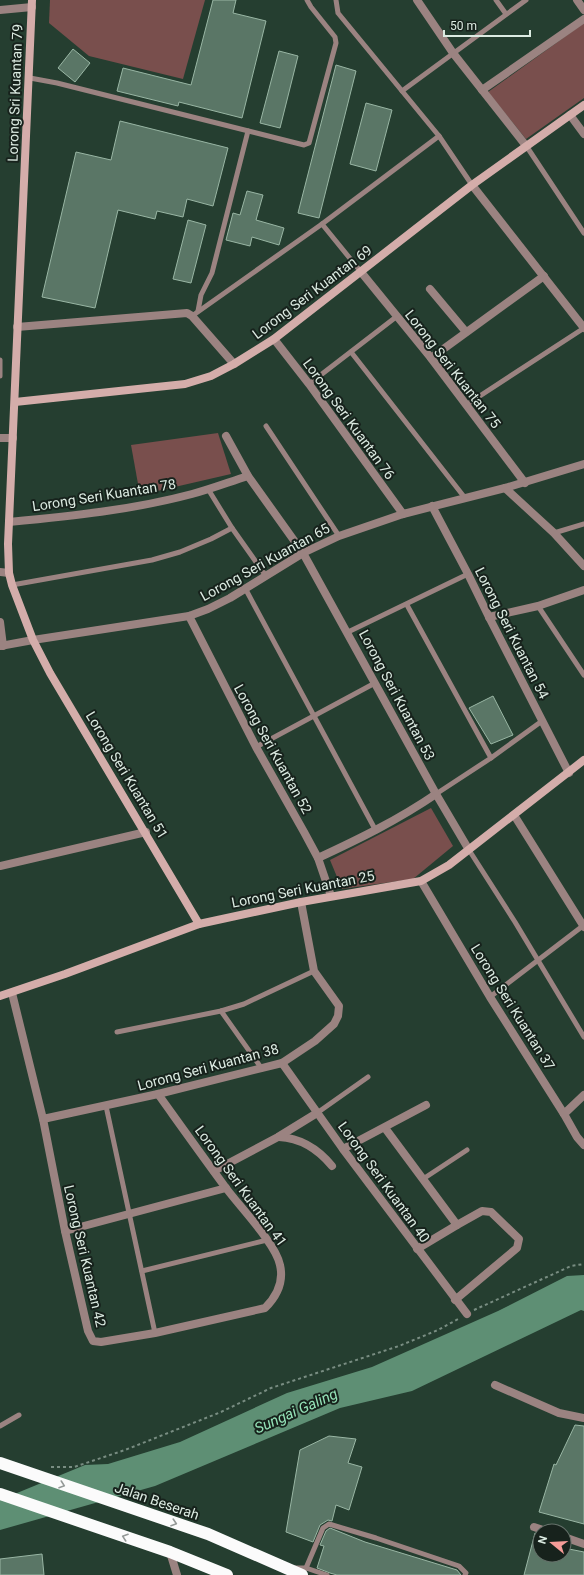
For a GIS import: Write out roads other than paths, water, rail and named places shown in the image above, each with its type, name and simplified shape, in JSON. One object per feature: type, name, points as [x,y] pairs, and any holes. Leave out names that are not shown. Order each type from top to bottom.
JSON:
[{"type":"highway","name":"Jalan Beserah","points":[[0,1463],[208,1534],[285,1568],[304,1571]]},
{"type":"highway","points":[[0,1494],[170,1552],[208,1572],[227,1575]]},
{"type":"street","points":[[417,0],[453,52],[527,147]]},
{"type":"street","points":[[577,0],[584,10]]},
{"type":"street","points":[[0,10],[32,3]]},
{"type":"street","name":"Lorong Sri Kuantan 79","points":[[12,585],[4,573],[8,556],[17,327],[30,78],[32,3]]},
{"type":"street","points":[[482,90],[584,19]]},
{"type":"street","name":"Lorong Seri Kuantan 69","points":[[15,402],[185,384],[211,376],[234,364],[274,339],[472,184],[527,147],[584,105]]},
{"type":"street","points":[[570,115],[584,134]]},
{"type":"street","points":[[472,184],[584,328]]},
{"type":"street","name":"Lorong Seri Kuantan 75","points":[[361,272],[396,317],[431,358],[525,483]]},
{"type":"street","points":[[431,358],[544,276]]},
{"type":"street","points":[[430,289],[466,332]]},
{"type":"street","points":[[17,327],[184,312],[195,313],[234,364]]},
{"type":"street","name":"Lorong Seri Kuantan 76","points":[[274,339],[309,384],[403,514]]},
{"type":"street","name":"Lorong Seri Kuantan 53","points":[[226,436],[248,476],[303,553],[468,850]]},
{"type":"street","points":[[0,438],[13,438]]},
{"type":"street","name":"Lorong Seri Kuantan 65","points":[[2,646],[189,616],[208,609],[230,598],[303,553],[338,536],[403,514],[525,483],[584,464]]},
{"type":"street","name":"Lorong Seri Kuantan 78","points":[[9,522],[75,516],[121,509],[192,494],[248,476]]},
{"type":"street","points":[[505,488],[554,533],[584,566]]},
{"type":"street","name":"Lorong Seri Kuantan 54","points":[[432,506],[569,773]]},
{"type":"street","name":"Lorong Seri Kuantan 51","points":[[12,585],[33,640],[50,673],[146,832],[199,924]]},
{"type":"street","points":[[489,617],[538,606],[584,590]]},
{"type":"street","name":"Lorong Seri Kuantan 52","points":[[189,616],[256,748],[318,858],[331,896]]},
{"type":"street","points":[[0,622],[2,646]]},
{"type":"street","name":"Lorong Seri Kuantan 25","points":[[0,996],[12,993],[199,924],[331,896],[421,881],[438,872],[468,850],[584,761]]},
{"type":"street","points":[[318,858],[376,831],[418,807],[436,794]]},
{"type":"street","points":[[514,815],[584,926]]},
{"type":"street","points":[[0,866],[146,832]]},
{"type":"street","name":"Lorong Seri Kuantan 37","points":[[421,881],[490,997],[577,1137],[584,1145]]},
{"type":"street","name":"Lorong Seri Kuantan 38","points":[[43,1120],[158,1094],[282,1063],[315,1041],[334,1024],[338,1016],[339,1006],[314,971],[301,902]]},
{"type":"street","name":"Lorong Seri Kuantan 42","points":[[12,993],[43,1120],[65,1231],[88,1331],[93,1341],[101,1342],[155,1333],[265,1308],[274,1298]]},
{"type":"street","name":"Lorong Seri Kuantan 40","points":[[282,1063],[343,1150],[467,1314]]},
{"type":"street","name":"Lorong Seri Kuantan 41","points":[[158,1094],[226,1188],[276,1252],[281,1265],[281,1282],[274,1298]]},
{"type":"street","points":[[564,1114],[584,1095]]},
{"type":"street","points":[[343,1150],[426,1105]]},
{"type":"street","points":[[214,1171],[278,1137],[317,1113]]},
{"type":"street","points":[[385,1128],[457,1225]]},
{"type":"street","points":[[278,1137],[288,1137],[302,1142],[323,1155],[332,1166]]},
{"type":"street","points":[[65,1231],[226,1188]]},
{"type":"street","points":[[417,1249],[482,1211],[491,1212],[519,1239],[517,1248],[455,1300]]},
{"type":"street","points":[[495,1385],[559,1413],[584,1418]]},
{"type":"street","points":[[572,1540],[584,1544]]},
{"type":"street","points":[[170,1552],[177,1575]]},
{"type":"lane","points":[[30,78],[57,83],[304,146],[309,143],[336,43],[334,37],[307,0]]},
{"type":"lane","points":[[336,0],[338,13],[439,136],[472,184]]},
{"type":"lane","points":[[496,0],[506,14]]},
{"type":"lane","points":[[402,91],[453,52],[526,0]]},
{"type":"lane","points":[[195,313],[201,295],[212,273],[248,131]]},
{"type":"lane","points":[[195,313],[322,224],[439,136]]},
{"type":"lane","points":[[527,147],[584,233]]},
{"type":"lane","points":[[322,224],[361,272]]},
{"type":"lane","points":[[309,384],[396,317]]},
{"type":"lane","points":[[466,405],[584,328]]},
{"type":"lane","points":[[351,352],[465,498]]},
{"type":"lane","points":[[0,360],[0,376]]},
{"type":"lane","points":[[266,426],[338,536]]},
{"type":"lane","points":[[208,489],[232,528],[266,576]]},
{"type":"lane","points":[[554,533],[584,524]]},
{"type":"lane","points":[[12,585],[152,560],[180,552],[232,528]]},
{"type":"lane","points":[[348,632],[407,605],[468,574]]},
{"type":"lane","points":[[245,588],[376,831]]},
{"type":"lane","points":[[407,605],[491,758]]},
{"type":"lane","points":[[538,606],[584,675]]},
{"type":"lane","points":[[256,748],[375,683]]},
{"type":"lane","points":[[436,794],[491,758],[542,721]]},
{"type":"lane","points":[[468,850],[515,922],[584,1037]]},
{"type":"lane","points":[[490,997],[584,926]]},
{"type":"lane","points":[[117,1032],[221,1011],[244,1004],[314,971]]},
{"type":"lane","points":[[221,1011],[262,1068]]},
{"type":"lane","points":[[317,1113],[368,1077]]},
{"type":"lane","points":[[106,1106],[155,1333]]},
{"type":"lane","points":[[423,1179],[467,1150]]},
{"type":"lane","points":[[142,1271],[267,1240]]},
{"type":"lane","points":[[0,1426],[19,1415]]},
{"type":"lane","points":[[327,1575],[304,1571],[323,1528],[329,1524],[459,1566],[466,1573],[465,1575]]},
{"type":"water","name":"Sungai Galing","points":[[584,1275],[584,1311],[581,1310],[412,1391],[340,1408],[155,1486],[0,1530],[0,1500],[85,1465],[108,1464],[180,1442],[287,1393],[372,1367],[498,1311],[567,1276]]}]
